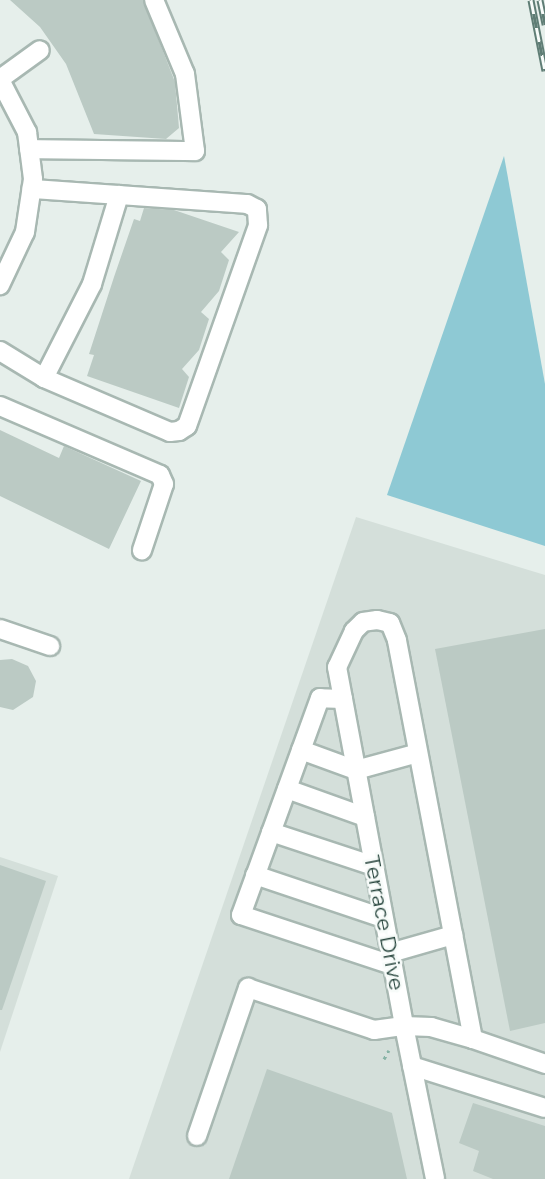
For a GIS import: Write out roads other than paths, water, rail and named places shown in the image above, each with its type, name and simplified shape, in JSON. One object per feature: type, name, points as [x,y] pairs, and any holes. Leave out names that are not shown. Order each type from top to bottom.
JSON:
[{"type":"street","points":[[29,149],[195,151],[185,74],[154,0]]},
{"type":"street","points":[[0,285],[25,232],[32,189],[29,149],[17,107],[0,79],[40,50]]},
{"type":"street","points":[[0,351],[44,378],[170,432],[187,426],[258,225],[257,209],[247,204],[32,189]]},
{"type":"street","points":[[44,378],[92,284],[119,195]]},
{"type":"street","points":[[0,406],[160,475],[164,484],[142,550]]},
{"type":"street","name":"Terrace Drive","points":[[418,753],[397,640],[390,623],[363,622],[348,640],[337,667],[391,959],[435,1179]]},
{"type":"street","points":[[0,629],[50,646]]},
{"type":"street","points":[[343,699],[320,698],[241,915],[391,959],[453,935]]},
{"type":"street","points":[[301,750],[356,770],[418,753],[472,1039]]},
{"type":"street","points":[[287,789],[365,817]]},
{"type":"street","points":[[271,832],[374,866]]},
{"type":"street","points":[[255,875],[384,918]]},
{"type":"street","points":[[197,1136],[248,988],[374,1030],[404,1026],[431,1027],[545,1064]]},
{"type":"street","points":[[412,1066],[545,1108]]},
{"type":"water","points":[[504,156],[545,384],[545,546],[387,495]]},
{"type":"railway","points":[[531,0],[545,71]]},
{"type":"railway","points":[[540,0],[545,24]]}]
